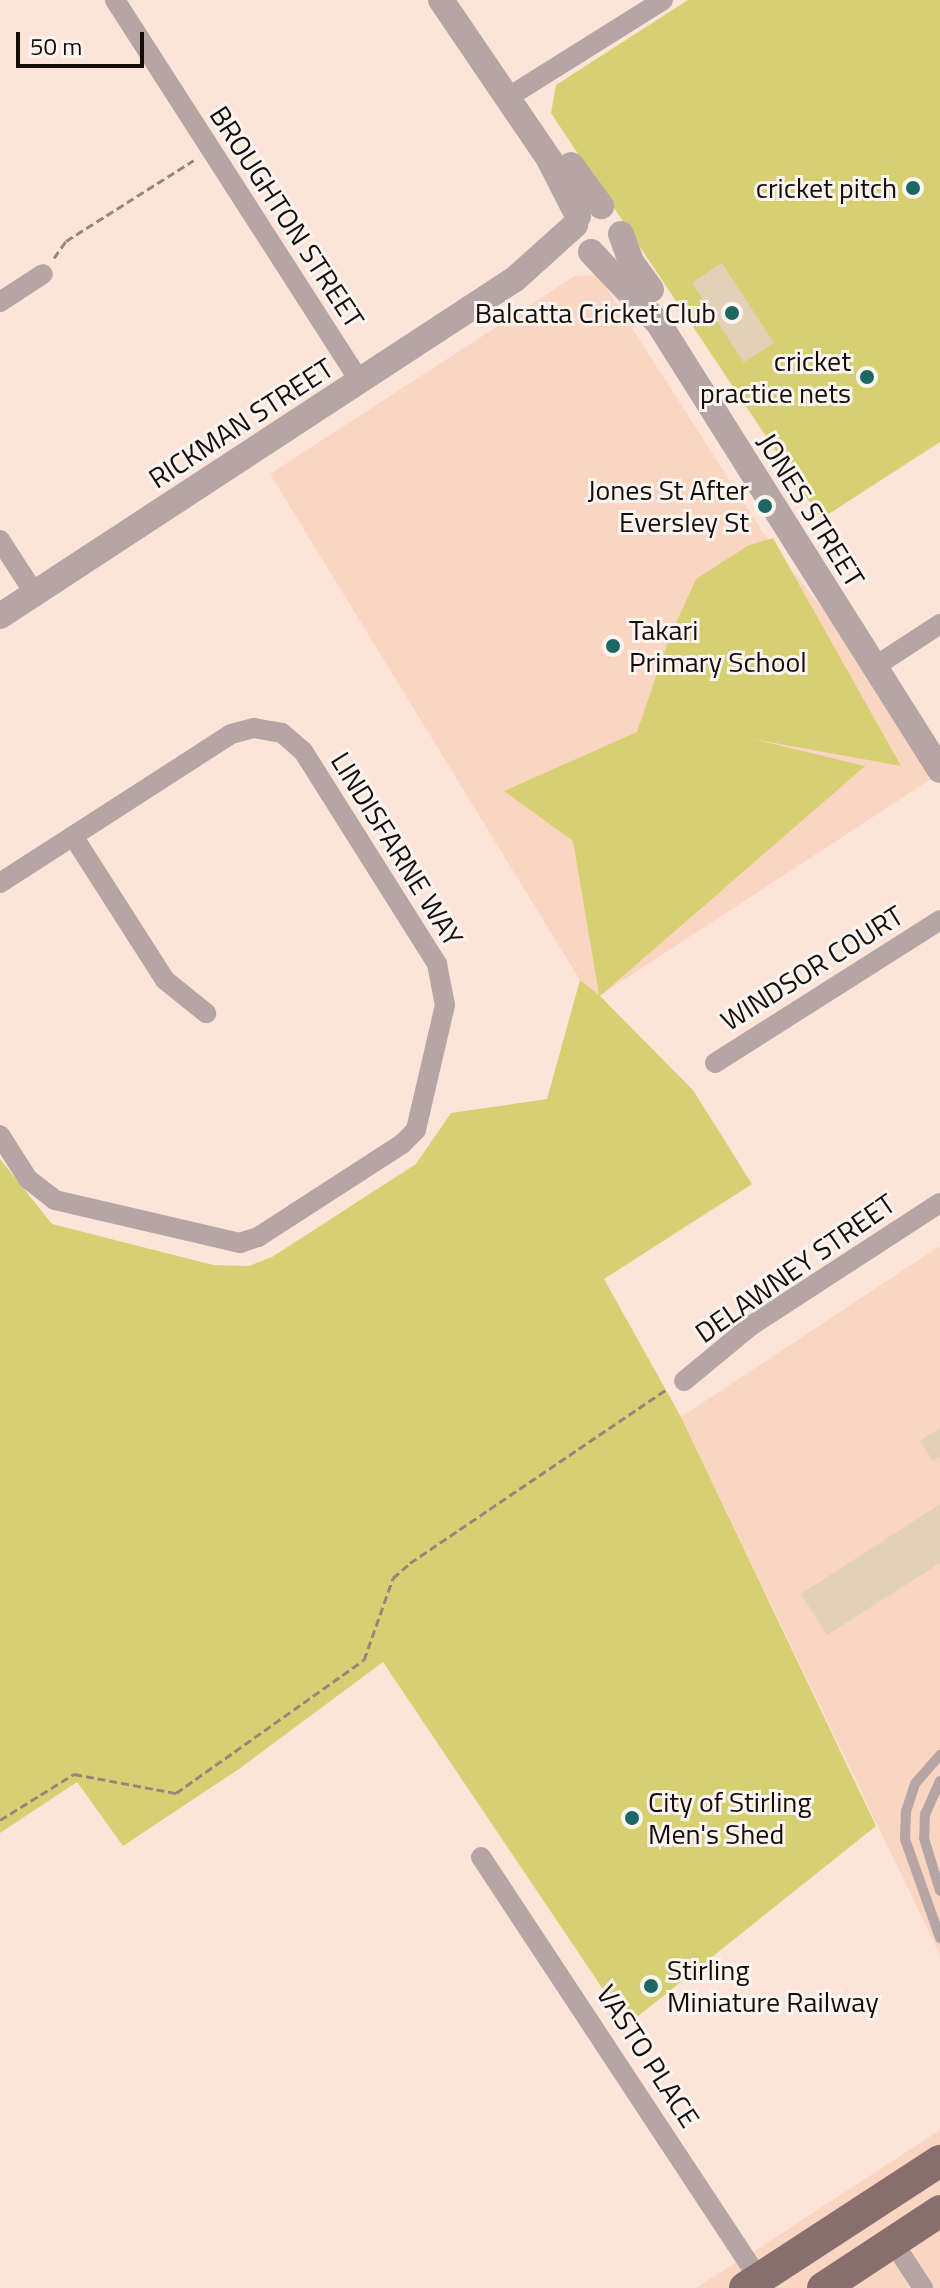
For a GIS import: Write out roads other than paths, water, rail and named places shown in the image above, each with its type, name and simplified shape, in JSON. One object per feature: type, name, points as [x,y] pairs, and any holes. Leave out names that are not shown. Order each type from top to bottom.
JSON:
[{"type":"main road","points":[[757,2285],[940,2161]]},
{"type":"main road","points":[[823,2288],[940,2211]]},
{"type":"street","name":"BROUGHTON STREET","points":[[115,0],[360,382]]},
{"type":"street","name":"JONES STREET","points":[[441,0],[584,189],[586,229],[659,324],[880,663],[940,744]]},
{"type":"street","name":"JONES STREET","points":[[459,0],[513,94]]},
{"type":"street","points":[[513,94],[663,0]]},
{"type":"street","name":"JONES STREET","points":[[586,229],[616,214],[631,262],[683,336],[880,663],[940,770]]},
{"type":"street","name":"RICKMAN STREET","points":[[0,616],[360,382],[586,229]]},
{"type":"street","points":[[0,302],[43,274]]},
{"type":"street","points":[[0,540],[35,594]]},
{"type":"street","points":[[880,663],[940,624]]},
{"type":"street","name":"LINDISFARNE WAY","points":[[0,883],[231,734],[254,728],[282,733],[303,751],[437,964],[445,1005],[424,1110],[402,1144],[258,1237],[240,1243],[55,1200],[28,1179],[0,1135]]},
{"type":"street","points":[[73,836],[165,980],[206,1013]]},
{"type":"street","name":"WINDSOR COURT","points":[[715,1063],[940,920]]},
{"type":"street","name":"DELAWNEY STREET","points":[[684,1381],[752,1325],[940,1203]]},
{"type":"street","name":"VASTO PLACE","points":[[481,1857],[757,2285]]},
{"type":"street","points":[[893,2242],[923,2288]]},
{"type":"lane","points":[[940,1755],[915,1784],[906,1811],[905,1839],[940,1938]]},
{"type":"lane","points":[[940,1781],[925,1814],[924,1838],[940,1891]]},
{"type":"place","name":"cricket pitch","points":[[913,188]]},
{"type":"place","name":"Balcatta Cricket Club","points":[[732,313]]},
{"type":"place","name":"cricket practice nets","points":[[867,377]]},
{"type":"place","name":"Jones St After Eversley St","points":[[765,506]]},
{"type":"place","name":"Takari Primary School","points":[[613,646]]},
{"type":"place","name":"City of Stirling Men's Shed","points":[[632,1818]]},
{"type":"place","name":"Stirling Miniature Railway","points":[[651,1986]]}]
